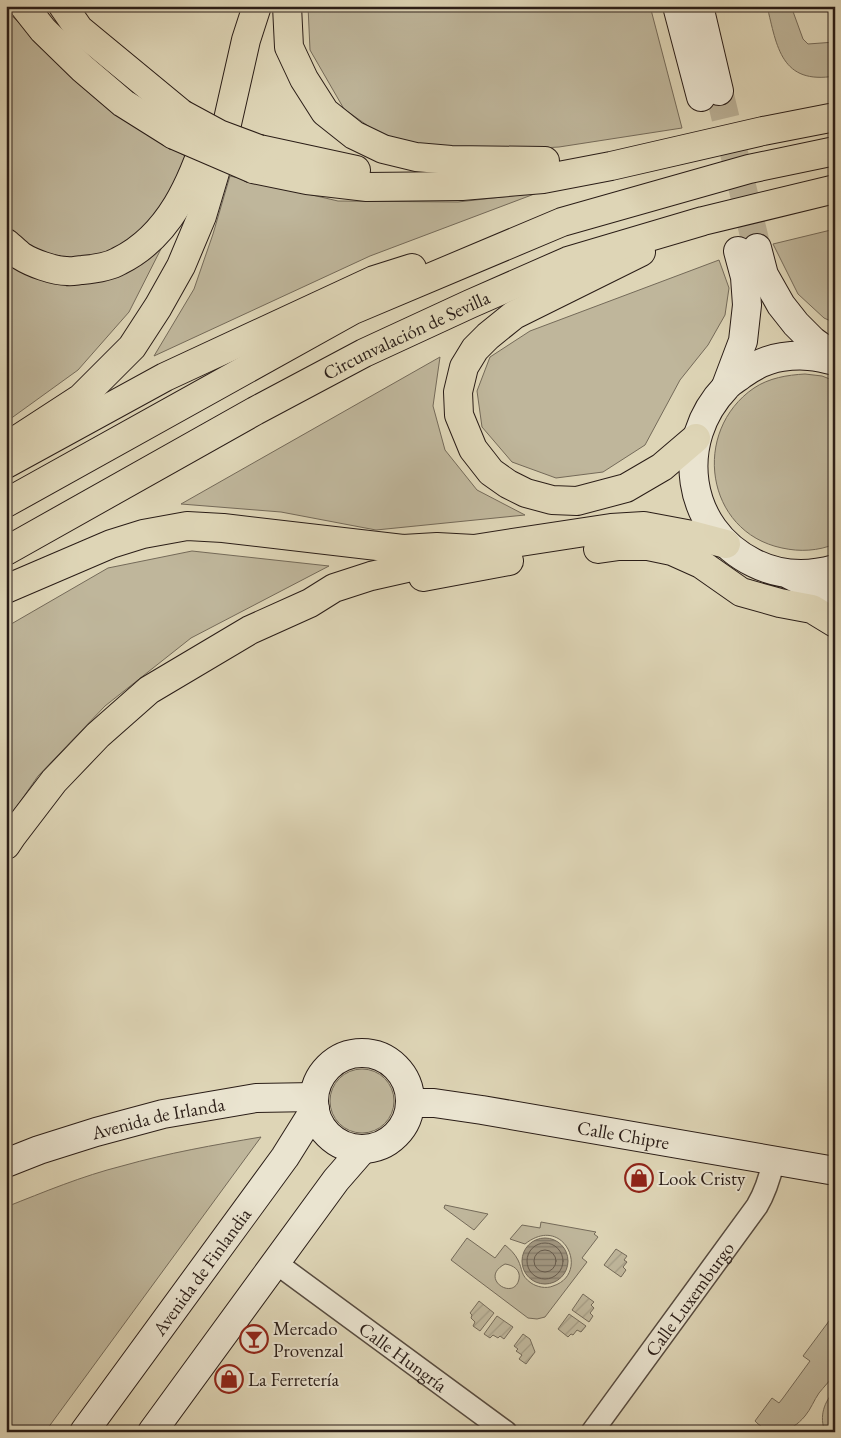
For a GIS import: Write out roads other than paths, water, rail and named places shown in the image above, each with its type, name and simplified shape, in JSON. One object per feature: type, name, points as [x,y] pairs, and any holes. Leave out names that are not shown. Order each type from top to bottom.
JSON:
[{"type":"highway","points":[[24,6],[42,30],[123,103],[178,124],[307,180],[367,187],[462,186],[543,179],[835,117]]},
{"type":"highway","points":[[63,6],[79,29],[178,124]]},
{"type":"highway","points":[[6,243],[21,256],[42,266],[67,272],[92,269],[118,262],[143,247],[176,208],[200,159],[245,6]]},
{"type":"highway","points":[[6,447],[81,398],[132,347],[158,307],[181,266],[202,216],[219,159],[246,40],[257,6]]},
{"type":"highway","points":[[288,6],[289,47],[304,79],[325,112],[354,135],[383,149],[416,157],[451,160],[545,161]]},
{"type":"highway","points":[[256,159],[368,173],[452,173],[545,161],[757,113],[835,101]]},
{"type":"highway","points":[[6,464],[165,377],[374,280],[562,222],[749,169],[835,151]]},
{"type":"highway","name":"Circunvalación de Sevilla","points":[[6,551],[256,411],[364,353],[568,261],[703,220],[835,189]]},
{"type":"highway","points":[[696,438],[662,467],[626,488],[577,501],[552,500],[526,493],[508,484],[491,472],[473,449],[458,415],[458,392],[464,367],[475,349],[514,315],[703,220]]},
{"type":"highway","points":[[6,503],[353,310],[562,222]]},
{"type":"highway","points":[[6,573],[66,537],[171,459]]},
{"type":"highway","points":[[6,589],[111,544],[144,534],[186,526],[223,528],[402,549],[437,547],[474,549]]},
{"type":"highway","points":[[6,845],[54,781],[98,735],[149,690],[250,630],[310,603],[334,588],[371,576],[442,560],[474,549],[611,528],[644,526],[692,535],[726,544]]},
{"type":"highway","points":[[310,603],[341,599],[420,577],[521,559],[618,546],[648,546],[672,551],[701,564],[741,592],[780,603],[812,609],[835,623]]},
{"type":"main road","points":[[677,6],[710,94],[699,6]]},
{"type":"main road","points":[[726,386],[743,341],[747,305],[745,278],[747,250],[781,305],[796,324],[835,359]]},
{"type":"main road","points":[[835,359],[811,355],[780,357],[752,368],[726,386],[707,410],[696,438],[692,467],[697,495],[708,522],[726,544],[744,558],[764,568],[786,574],[835,599]]},
{"type":"main road","points":[[786,574],[817,574],[835,569]]},
{"type":"main road","points":[[361,1052],[384,1057],[394,1063],[402,1072],[407,1082],[411,1103],[403,1128],[395,1136],[386,1143],[374,1148],[363,1149],[351,1148],[331,1138],[318,1120],[314,1103],[316,1086],[329,1066],[338,1058],[361,1052]]},
{"type":"main road","name":"Avenida de Irlanda","points":[[6,1163],[39,1150],[96,1132],[163,1114],[256,1098],[314,1103]]},
{"type":"main road","name":"Avenida de Finlandia","points":[[84,1432],[285,1158],[314,1103]]},
{"type":"main road","name":"Calle Chipre","points":[[411,1103],[434,1103],[466,1107],[835,1171]]},
{"type":"main road","points":[[152,1432],[336,1180],[363,1149]]},
{"type":"street","name":"Calle Luxemburgo","points":[[592,1432],[756,1207],[764,1194],[774,1160]]},
{"type":"street","name":"Calle Hungría","points":[[276,1263],[506,1432]]},
{"type":"water","points":[[545,1238],[558,1242],[564,1248],[568,1261],[564,1274],[558,1280],[545,1284],[532,1280],[526,1274],[522,1261],[526,1248],[532,1242]]},
{"type":"tunnel","points":[[719,91],[757,248]]},
{"type":"place","name":"Look Cristy","points":[[639,1178]]},
{"type":"place","name":"Mercado Provenzal","points":[[254,1339]]},
{"type":"place","name":"La Ferretería","points":[[229,1379]]}]
